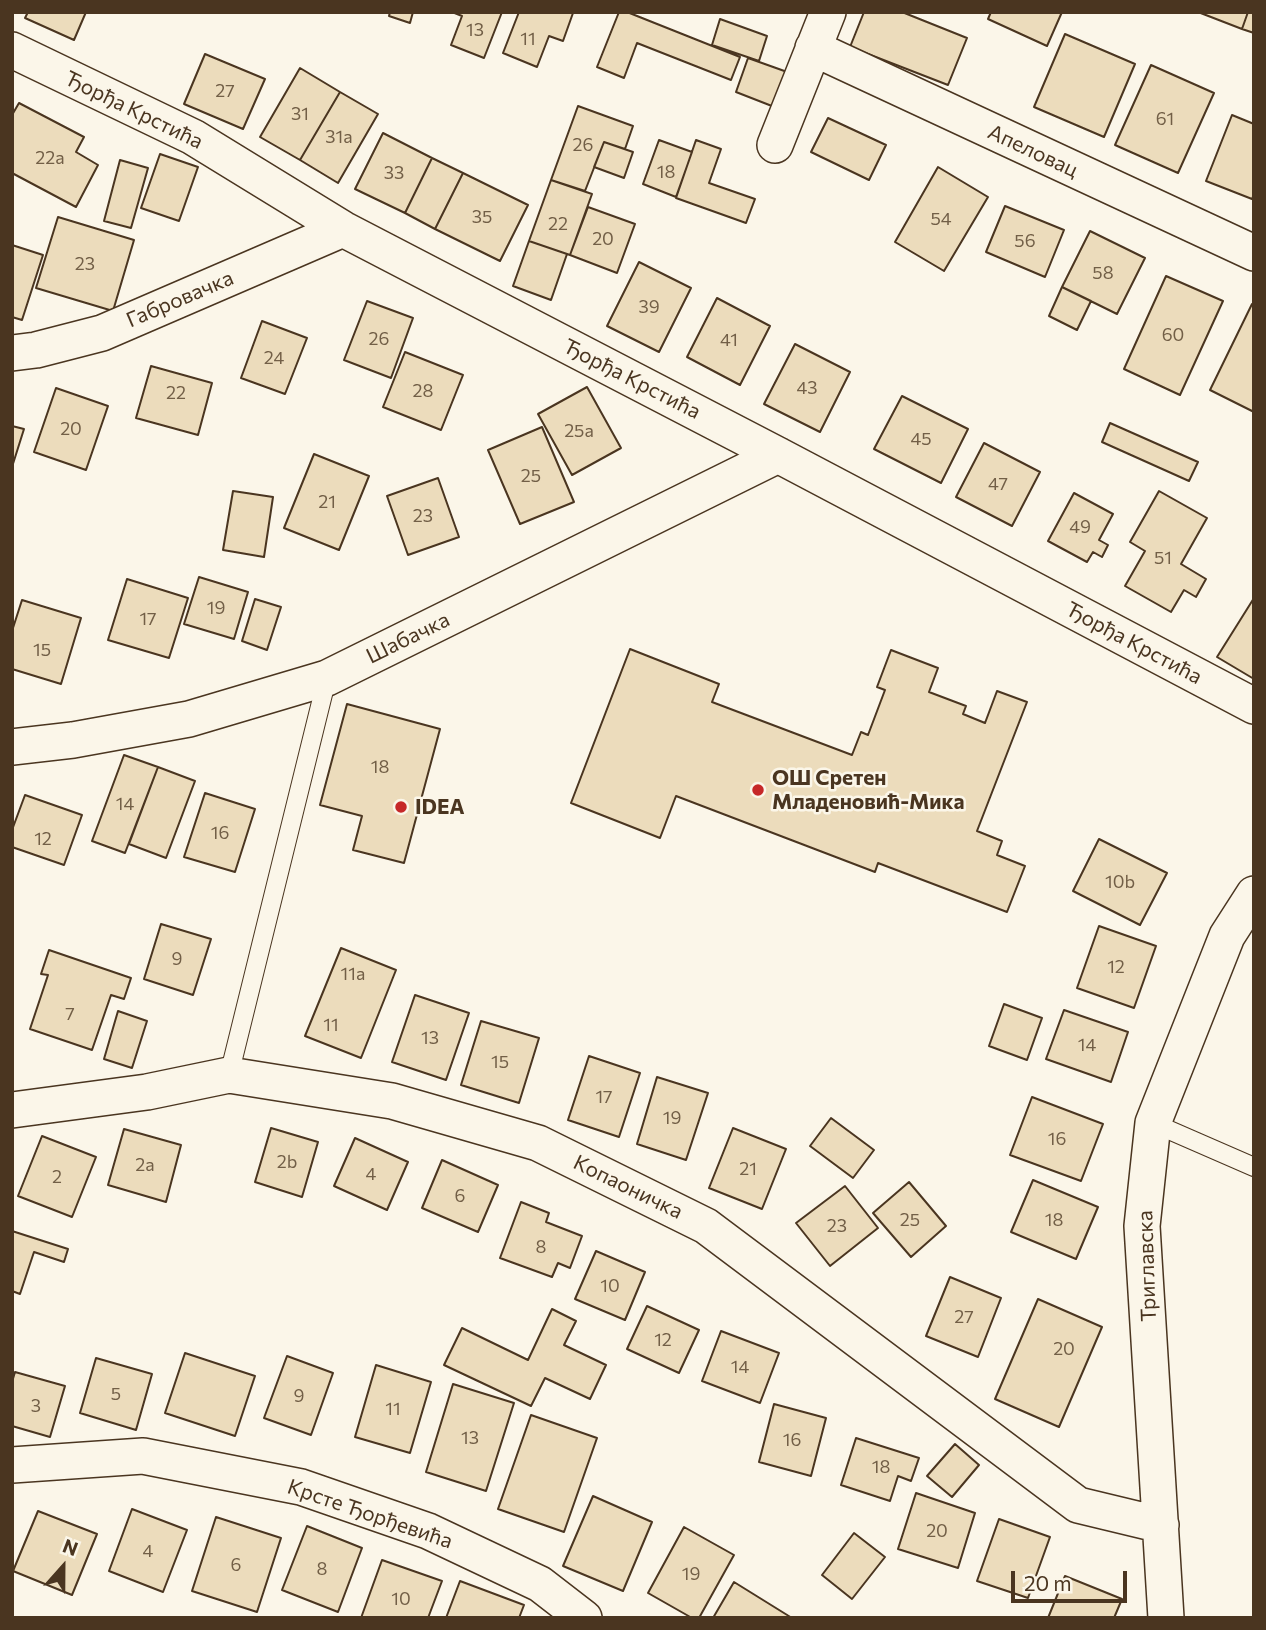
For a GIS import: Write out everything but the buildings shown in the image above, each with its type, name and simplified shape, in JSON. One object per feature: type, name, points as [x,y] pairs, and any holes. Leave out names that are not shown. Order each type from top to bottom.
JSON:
[{"type":"street","points":[[775,145],[828,12]]},
{"type":"street","name":"Апеловац","points":[[813,48],[1254,253]]},
{"type":"street","name":"Ђорђа Крстића","points":[[12,50],[192,137],[343,229],[778,454],[1254,706]]},
{"type":"street","name":"Габровачка","points":[[12,353],[36,350],[102,333],[343,229]]},
{"type":"street","name":"Шабачка","points":[[12,747],[73,740],[189,719],[327,677],[778,454]]},
{"type":"street","name":"Триглавска","points":[[1166,1618],[1142,1226],[1153,1123],[1227,936],[1254,894]]},
{"type":"street","name":"Копаоничка","points":[[12,1110],[147,1092],[229,1075],[392,1101],[538,1143],[706,1226],[1078,1506],[1161,1525]]},
{"type":"street","name":"Крсте Ђорђевића","points":[[12,1465],[143,1456],[301,1487],[428,1531],[540,1584],[584,1618]]},
{"type":"lane","points":[[229,1075],[327,677]]},
{"type":"lane","points":[[1153,1123],[1254,1167]]},
{"type":"place","name":"ОШ Сретен Младеновић-Мика","points":[[758,790]]},
{"type":"place","name":"IDEA","points":[[401,807]]}]
